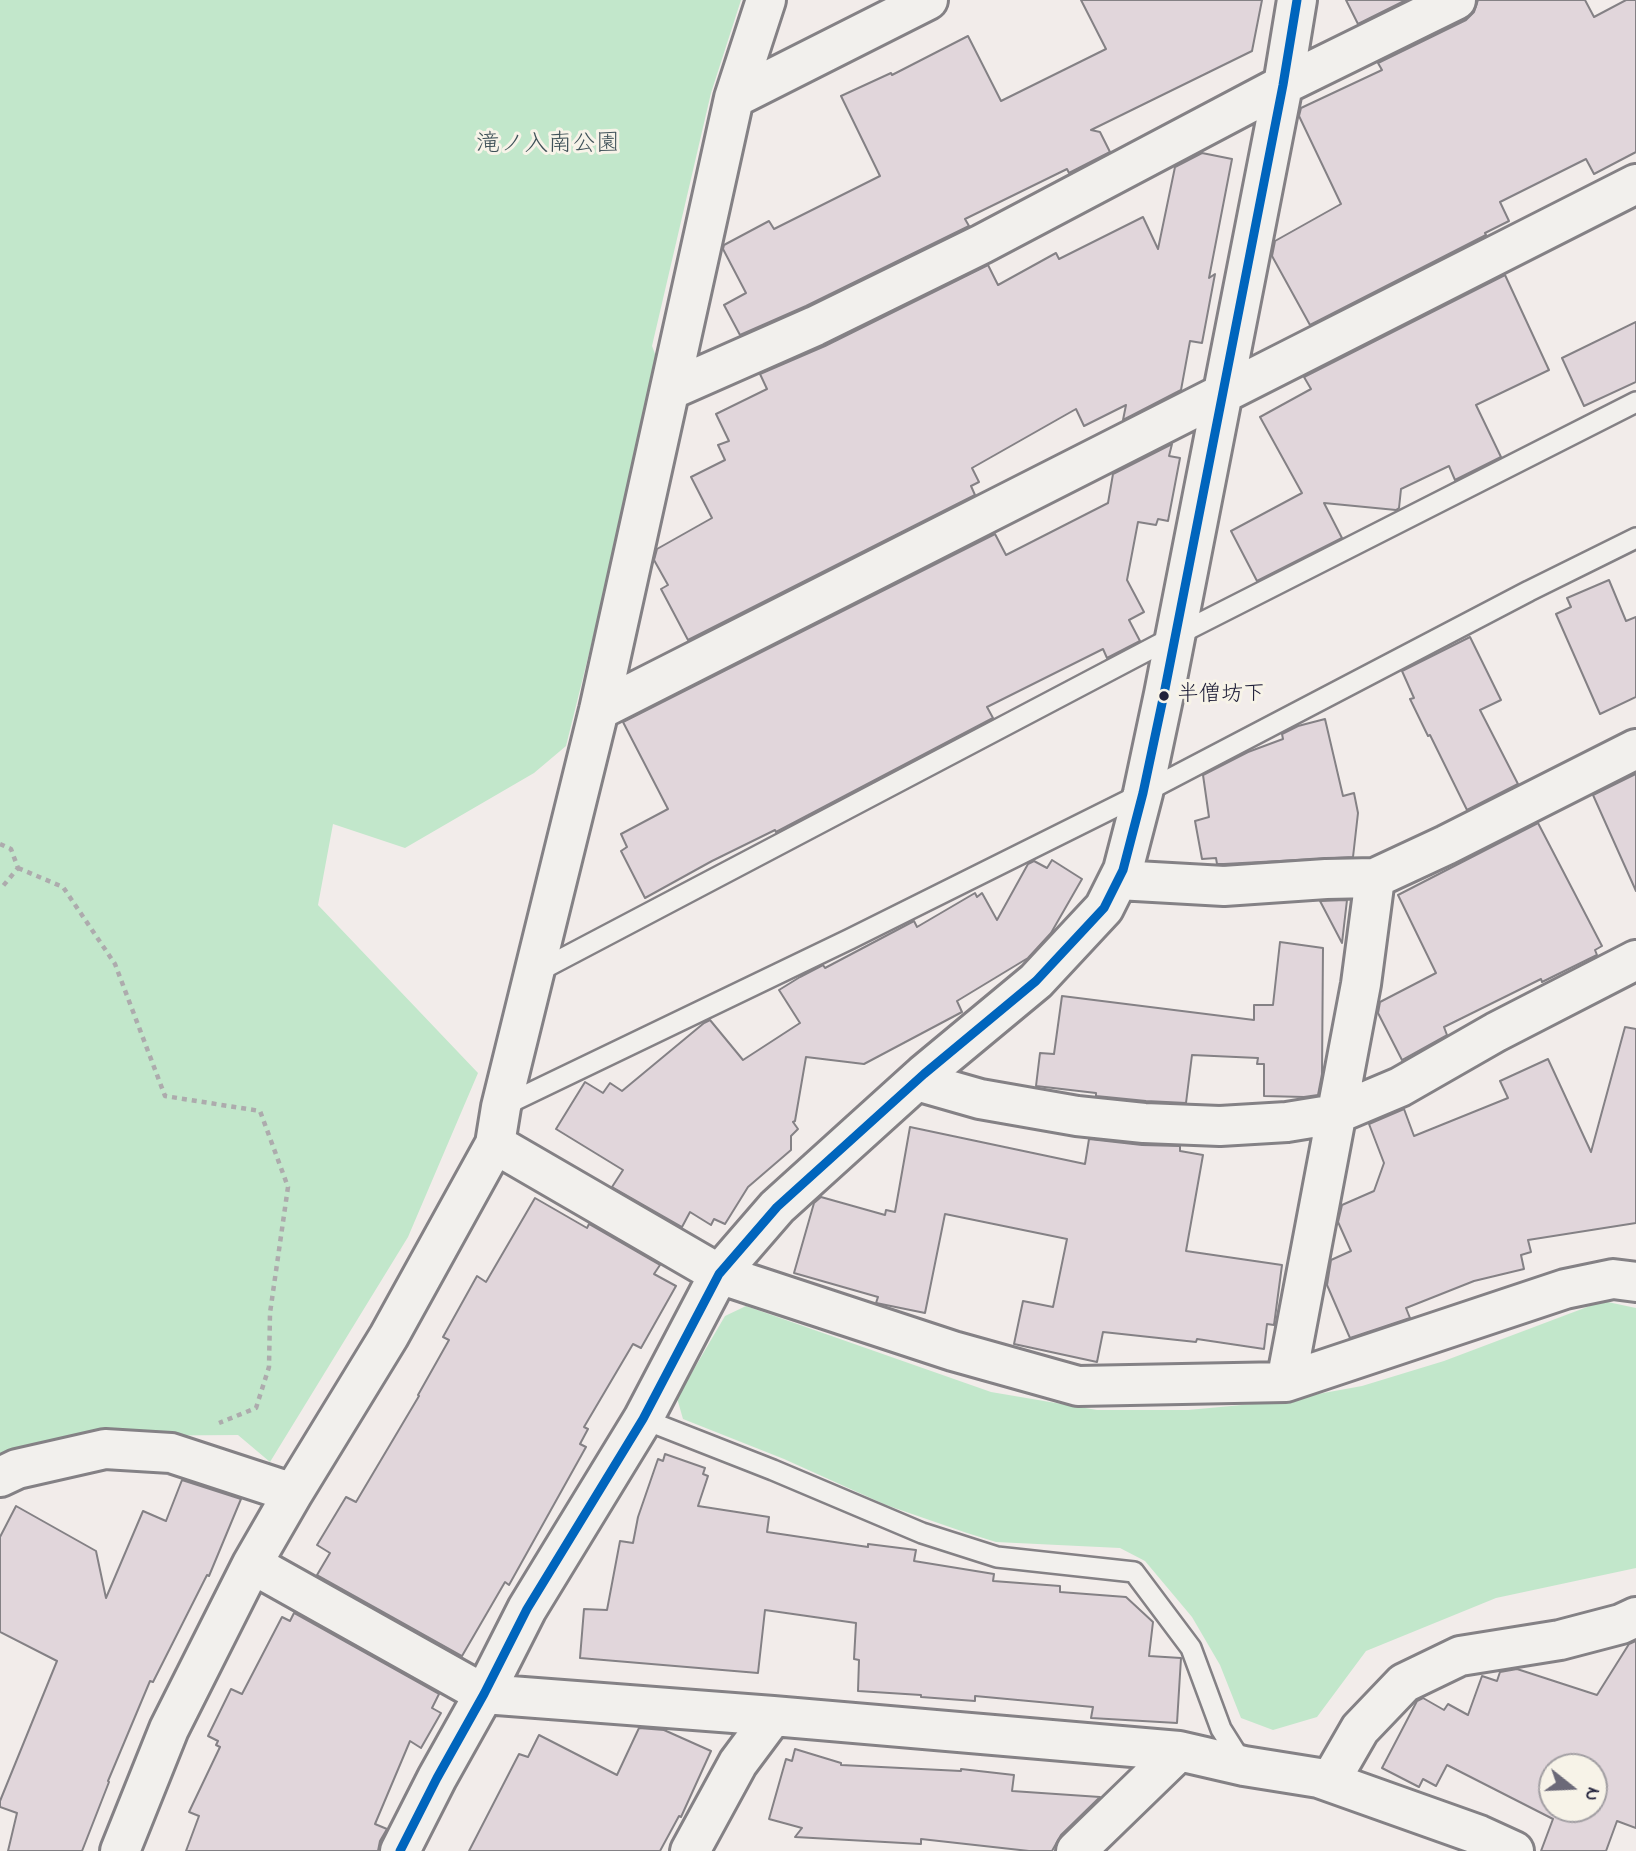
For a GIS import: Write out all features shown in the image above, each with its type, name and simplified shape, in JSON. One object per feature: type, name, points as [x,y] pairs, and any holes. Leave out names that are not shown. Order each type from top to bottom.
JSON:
[{"type":"street","points":[[120,1851],[169,1729],[252,1564],[390,1336],[495,1144],[501,1107],[599,710],[734,98],[766,0]]},
{"type":"street","points":[[734,98],[928,0]]},
{"type":"street","points":[[400,1851],[527,1609],[643,1419],[719,1274],[777,1207],[917,1081],[1035,981],[1104,908],[1123,870],[1143,793],[1175,636],[1283,85],[1297,0]]},
{"type":"street","points":[[670,390],[815,326],[970,250],[1283,85],[1456,0]]},
{"type":"street","points":[[599,710],[1636,184]]},
{"type":"street","points":[[1118,880],[1224,886],[1375,878],[1636,749]]},
{"type":"street","points":[[1286,1382],[1361,984],[1375,878]]},
{"type":"street","points":[[917,1081],[980,1100],[1077,1116],[1144,1123],[1220,1126],[1287,1122],[1336,1114],[1400,1087],[1496,1032],[1636,960]]},
{"type":"street","points":[[495,1144],[719,1274],[953,1351],[1078,1386],[1286,1382],[1565,1289],[1613,1279],[1636,1282]]},
{"type":"street","points":[[0,1478],[17,1469],[105,1449],[171,1453],[293,1493]]},
{"type":"street","points":[[252,1564],[484,1693],[1179,1751],[1244,1766],[1319,1778],[1470,1843],[1514,1851]]},
{"type":"street","points":[[1329,1781],[1360,1729],[1404,1682],[1460,1656],[1560,1640],[1621,1624],[1636,1617]]},
{"type":"street","points":[[690,1851],[738,1763],[773,1716]]},
{"type":"street","points":[[1076,1851],[1179,1751]]},
{"type":"lane","points":[[535,973],[1175,636],[1636,402]]},
{"type":"lane","points":[[501,1107],[838,945],[1143,793],[1636,538]]},
{"type":"lane","points":[[643,1419],[922,1533],[997,1557],[1134,1572],[1191,1648],[1221,1729],[1244,1766]]},
{"type":"path","points":[[0,844],[11,849],[18,868],[63,887],[115,964],[165,1096],[260,1111],[288,1188],[270,1313],[269,1367],[257,1408],[207,1427],[171,1453]]},
{"type":"path","points":[[0,887],[18,868]]},
{"type":"green space","name":"滝ノ入南公園","points":[[0,0],[741,0],[711,93],[652,346],[660,367],[566,746],[534,773],[405,848],[333,824],[318,905],[478,1073],[408,1237],[270,1462],[238,1435],[105,1436],[0,1462]]},
{"type":"green space","points":[[1603,1301],[1636,1308],[1636,1568],[1496,1598],[1366,1651],[1317,1717],[1273,1730],[1241,1718],[1220,1665],[1192,1617],[1145,1561],[1120,1548],[996,1542],[886,1505],[784,1459],[683,1419],[677,1398],[725,1316],[746,1306],[991,1392],[1097,1410],[1188,1410],[1274,1402],[1362,1386],[1444,1361]]},
{"type":"building","points":[[1081,0],[1262,0],[1252,51],[1091,130],[1100,132],[1110,152],[1069,173],[1067,169],[965,219],[969,226],[806,306],[740,335],[724,305],[746,293],[723,249],[724,245],[769,221],[774,229],[880,176],[841,96],[891,73],[892,75],[968,36],[1001,101],[1106,49]]},
{"type":"building","points":[[1346,0],[1406,0],[1358,24]]},
{"type":"building","points":[[1478,0],[1585,0],[1594,17],[1626,0],[1636,0],[1636,152],[1594,174],[1586,159],[1500,202],[1509,221],[1310,325],[1272,256],[1275,241],[1341,204],[1299,116],[1301,108],[1382,70],[1378,63],[1466,20],[1474,12]]},
{"type":"building","points":[[1202,153],[1232,159],[1209,278],[1215,274],[1202,343],[1190,341],[1181,390],[1123,420],[1126,405],[1084,426],[1076,409],[972,468],[979,482],[971,486],[975,495],[688,640],[661,589],[668,585],[654,560],[657,549],[712,518],[691,477],[725,460],[718,445],[729,441],[716,414],[767,389],[760,374],[825,346],[988,265],[998,285],[1056,253],[1059,259],[1143,217],[1158,249],[1175,167]]},
{"type":"building","points":[[1505,275],[1549,370],[1476,405],[1501,457],[1455,480],[1449,466],[1401,489],[1399,508],[1396,510],[1324,503],[1342,538],[1257,581],[1231,531],[1302,493],[1260,417],[1311,389],[1304,377]]},
{"type":"building","points":[[1636,322],[1636,382],[1584,406],[1562,358]]},
{"type":"building","points":[[1172,444],[1169,456],[1180,458],[1168,521],[1158,519],[1156,525],[1138,522],[1127,580],[1144,612],[1129,620],[1140,641],[1107,658],[1103,649],[987,707],[993,718],[645,898],[621,851],[627,847],[621,834],[668,809],[623,722],[995,534],[1006,555],[1108,503],[1113,474]]},
{"type":"building","points":[[1609,580],[1626,621],[1636,617],[1636,697],[1600,714],[1556,614],[1571,607],[1567,598]]},
{"type":"building","points":[[1470,637],[1501,700],[1480,710],[1518,784],[1467,810],[1410,699],[1414,698],[1402,671]]},
{"type":"building","points":[[1325,719],[1343,796],[1354,793],[1358,813],[1353,857],[1224,864],[1217,864],[1216,858],[1202,859],[1195,821],[1209,817],[1203,775],[1248,752],[1283,739],[1282,734],[1298,726]]},
{"type":"building","points":[[1636,774],[1636,891],[1593,795]]},
{"type":"building","points":[[1538,823],[1602,946],[1595,950],[1597,955],[1542,982],[1541,979],[1444,1027],[1447,1035],[1402,1060],[1378,1013],[1380,1002],[1436,973],[1398,895]]},
{"type":"building","points":[[1052,860],[1082,879],[1051,933],[1028,958],[957,1001],[962,1012],[864,1064],[806,1057],[793,1122],[798,1129],[791,1136],[791,1150],[748,1187],[725,1224],[714,1219],[711,1225],[690,1212],[682,1227],[612,1187],[623,1170],[556,1129],[585,1082],[603,1093],[610,1083],[622,1091],[710,1020],[743,1060],[800,1023],[779,990],[823,965],[825,968],[914,921],[917,927],[975,893],[977,897],[982,893],[997,920],[1028,864],[1034,861],[1047,868]]},
{"type":"building","points":[[1347,900],[1342,943],[1320,901]]},
{"type":"building","points":[[1280,942],[1323,948],[1322,1074],[1318,1095],[1264,1096],[1264,1064],[1257,1064],[1258,1058],[1192,1055],[1186,1103],[1096,1096],[1096,1093],[1036,1086],[1040,1053],[1054,1054],[1062,996],[1254,1020],[1254,1005],[1273,1005]]},
{"type":"building","points":[[1625,1027],[1636,1029],[1636,1223],[1528,1240],[1531,1252],[1521,1255],[1524,1269],[1474,1281],[1406,1308],[1410,1318],[1350,1338],[1327,1285],[1331,1260],[1351,1251],[1338,1222],[1342,1205],[1374,1191],[1384,1163],[1369,1124],[1404,1109],[1414,1136],[1508,1098],[1500,1081],[1548,1059],[1591,1152]]},
{"type":"building","points":[[910,1127],[1085,1164],[1089,1139],[1180,1146],[1180,1151],[1203,1155],[1186,1251],[1282,1265],[1274,1325],[1267,1324],[1264,1349],[1197,1339],[1196,1342],[1103,1332],[1097,1362],[1014,1344],[1023,1301],[1053,1307],[1067,1239],[945,1214],[925,1313],[876,1303],[878,1297],[794,1273],[814,1203],[821,1197],[885,1215],[886,1210],[895,1212]]},
{"type":"building","points":[[535,1198],[587,1228],[589,1224],[660,1265],[654,1274],[676,1286],[641,1348],[633,1344],[584,1427],[588,1429],[580,1444],[586,1447],[509,1585],[505,1582],[462,1656],[317,1575],[330,1553],[317,1545],[346,1497],[356,1502],[449,1340],[443,1337],[477,1276],[486,1282]]},
{"type":"building","points":[[665,1454],[705,1468],[703,1474],[708,1476],[698,1506],[769,1517],[767,1532],[868,1547],[868,1544],[916,1550],[914,1561],[994,1574],[993,1581],[1060,1586],[1060,1592],[1126,1597],[1153,1622],[1149,1656],[1181,1658],[1177,1723],[1091,1718],[1093,1707],[975,1696],[975,1701],[858,1691],[859,1660],[854,1659],[856,1623],[765,1610],[758,1673],[580,1658],[584,1609],[607,1610],[620,1541],[633,1543],[638,1517],[658,1459],[663,1461]]},
{"type":"building","points":[[182,1480],[241,1499],[209,1576],[207,1575],[153,1682],[150,1681],[82,1851],[8,1851],[17,1813],[0,1807],[0,1801],[57,1661],[0,1632],[0,1537],[16,1506],[96,1551],[106,1598],[143,1511],[166,1521]]},
{"type":"building","points":[[294,1613],[439,1694],[432,1708],[441,1713],[421,1748],[410,1741],[375,1824],[387,1829],[378,1851],[186,1851],[199,1816],[189,1812],[220,1747],[216,1745],[218,1741],[208,1736],[231,1689],[242,1694],[282,1617],[290,1621]]},
{"type":"building","points":[[1636,1641],[1636,1828],[1617,1821],[1606,1851],[1541,1851],[1552,1823],[1608,1823],[1608,1753],[1538,1753],[1538,1811],[1447,1765],[1436,1786],[1423,1779],[1419,1787],[1382,1768],[1417,1701],[1423,1698],[1444,1710],[1448,1704],[1468,1715],[1482,1676],[1497,1681],[1500,1672],[1517,1669],[1597,1695],[1629,1644]]},
{"type":"building","points":[[639,1728],[664,1730],[711,1751],[681,1817],[679,1816],[660,1851],[469,1851],[519,1754],[528,1757],[539,1735],[617,1775]]},
{"type":"building","points":[[795,1749],[841,1765],[961,1769],[1014,1775],[1012,1791],[1100,1797],[1061,1835],[1052,1851],[921,1839],[921,1844],[795,1837],[802,1828],[769,1819],[786,1759],[792,1761]]},
{"type":"transit line","points":[[400,1851],[527,1609],[643,1419],[719,1274],[777,1207],[924,1074],[1036,981],[1104,908],[1123,870],[1164,694],[1283,85],[1297,0]]},
{"type":"place","name":"半僧坊下","points":[[1164,696]]}]
